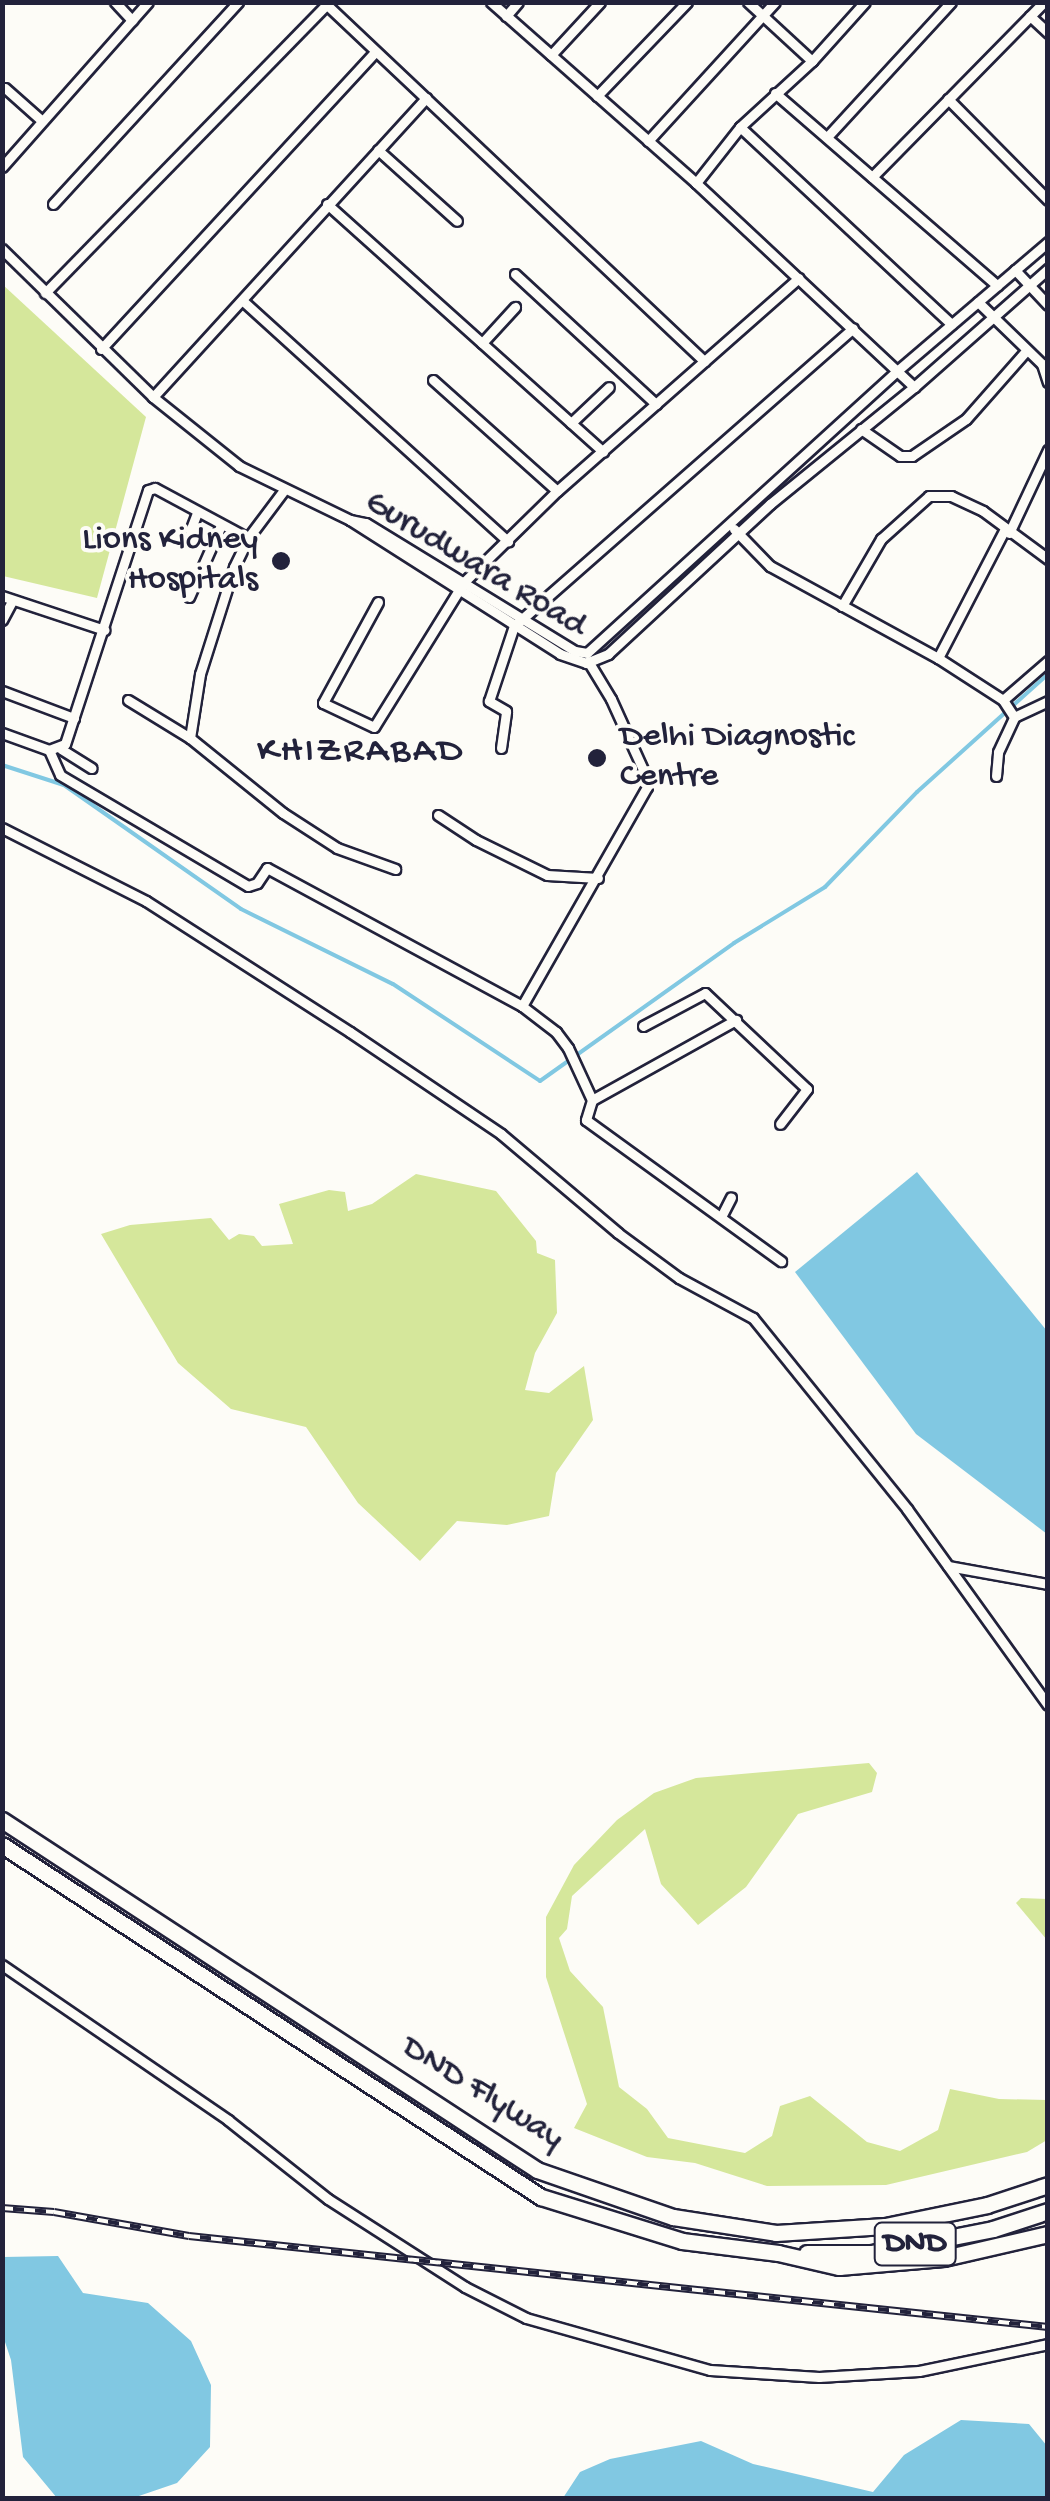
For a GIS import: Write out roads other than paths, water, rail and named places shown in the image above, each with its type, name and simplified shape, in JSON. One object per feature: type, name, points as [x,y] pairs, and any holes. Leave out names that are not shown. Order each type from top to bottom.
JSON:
[{"type":"highway","name":"DND Flyway","points":[[2,1820],[537,2170],[554,2176],[673,2216],[776,2233],[885,2226],[987,2205],[1048,2185]]},
{"type":"highway","name":"DND Flyway","points":[[2,1845],[532,2192],[682,2242],[778,2253]]},
{"type":"highway","name":"DND","points":[[778,2253],[871,2253],[993,2229],[1048,2211]]},
{"type":"highway","points":[[778,2253],[839,2266],[944,2258],[1048,2234]]},
{"type":"street","points":[[116,2],[132,20]]},
{"type":"street","points":[[2,167],[148,2]]},
{"type":"street","points":[[53,204],[238,2]]},
{"type":"street","points":[[491,2],[696,184],[914,387]]},
{"type":"street","points":[[506,16],[518,2]]},
{"type":"street","points":[[550,56],[600,2]]},
{"type":"street","points":[[596,96],[687,2]]},
{"type":"street","points":[[748,2],[812,61]]},
{"type":"street","points":[[648,141],[775,2]]},
{"type":"street","points":[[696,184],[740,127],[812,61],[866,2]]},
{"type":"street","points":[[827,137],[951,2]]},
{"type":"street","points":[[872,177],[1044,2]]},
{"type":"street","points":[[45,293],[328,4],[704,361]]},
{"type":"street","points":[[1030,16],[1048,33]]},
{"type":"street","points":[[101,350],[376,52]]},
{"type":"street","points":[[5,88],[41,120]]},
{"type":"street","points":[[775,93],[997,286]]},
{"type":"street","points":[[152,397],[426,98]]},
{"type":"street","points":[[948,99],[1048,200]]},
{"type":"street","points":[[740,127],[951,324]]},
{"type":"street","points":[[378,150],[457,221]]},
{"type":"street","points":[[327,204],[603,452]]},
{"type":"street","points":[[522,1006],[640,805],[646,779],[612,698],[587,658],[728,524],[1048,242]]},
{"type":"street","name":"Gurudwara Road","points":[[2,249],[152,397],[240,466],[350,520],[366,523],[518,622],[560,654],[587,658],[608,654],[738,533],[1048,269]]},
{"type":"street","points":[[1015,270],[1048,306]]},
{"type":"street","points":[[515,274],[656,404]]},
{"type":"street","points":[[378,602],[323,703],[374,727],[461,586],[557,491],[799,278]]},
{"type":"street","points":[[243,301],[508,541]]},
{"type":"street","points":[[978,302],[1042,364],[1048,382]]},
{"type":"street","points":[[482,343],[515,306]]},
{"type":"street","points":[[501,748],[506,711],[489,701],[518,622],[853,328]]},
{"type":"street","points":[[861,429],[900,456],[912,456],[966,420],[1026,351]]},
{"type":"street","points":[[433,380],[557,491]]},
{"type":"street","points":[[571,423],[609,387]]},
{"type":"street","points":[[938,658],[1048,450]]},
{"type":"street","points":[[248,538],[154,488],[148,490],[74,718],[55,749],[60,775],[248,886],[257,883],[267,868],[522,1006],[556,1032],[570,1053],[592,1100],[586,1120],[781,1261]]},
{"type":"street","points":[[190,738],[200,674],[216,619],[248,538],[284,490]]},
{"type":"street","points":[[842,606],[882,538],[929,496],[951,496],[984,511],[1048,559]]},
{"type":"street","points":[[190,531],[197,512]]},
{"type":"street","points":[[728,524],[770,566],[938,658],[1008,708],[1048,700]]},
{"type":"street","points":[[189,597],[221,525]]},
{"type":"street","points":[[2,620],[7,598],[105,630]]},
{"type":"street","points":[[996,776],[1008,708],[1048,661]]},
{"type":"street","points":[[2,690],[74,718]]},
{"type":"street","points":[[128,700],[190,738],[283,814],[338,848],[395,869]]},
{"type":"street","points":[[2,734],[55,749],[90,768]]},
{"type":"street","points":[[438,814],[476,840],[547,874],[598,878]]},
{"type":"street","points":[[2,828],[146,901],[350,1032],[501,1134],[618,1233],[679,1278],[753,1318],[948,1566],[1048,1705]]},
{"type":"street","points":[[643,1026],[705,993],[808,1089],[780,1124]]},
{"type":"street","points":[[592,1100],[736,1020]]},
{"type":"street","points":[[721,1217],[731,1196]]},
{"type":"street","points":[[948,1566],[1048,1584]]},
{"type":"street","points":[[2,1965],[228,2120],[328,2200],[465,2287],[526,2318],[710,2370],[820,2378],[919,2371],[1048,2344]]},
{"type":"water","points":[[917,1172],[1047,1331],[1047,1534],[916,1434],[795,1272]]},
{"type":"water","points":[[58,2256],[83,2293],[148,2303],[191,2341],[211,2385],[210,2447],[177,2483],[133,2498],[57,2498],[23,2457],[11,2360],[3,2336],[3,2257]]},
{"type":"water","points":[[961,2420],[1029,2424],[1047,2446],[1047,2498],[563,2498],[580,2472],[610,2459],[701,2441],[753,2464],[873,2492],[904,2455]]},
{"type":"waterway","points":[[2,765],[64,785],[241,909],[393,984],[540,1081],[734,943],[825,887],[917,792],[1048,674]]},
{"type":"railway","points":[[2,2208],[54,2212],[189,2236],[1048,2327]]},
{"type":"place","name":"Lions Kidney Hospitals","points":[[281,561]]},
{"type":"place","name":"Delhi Diagnostic Centre","points":[[597,758]]},
{"type":"district","name":"KHIZRABAD","points":[[361,753]]}]
